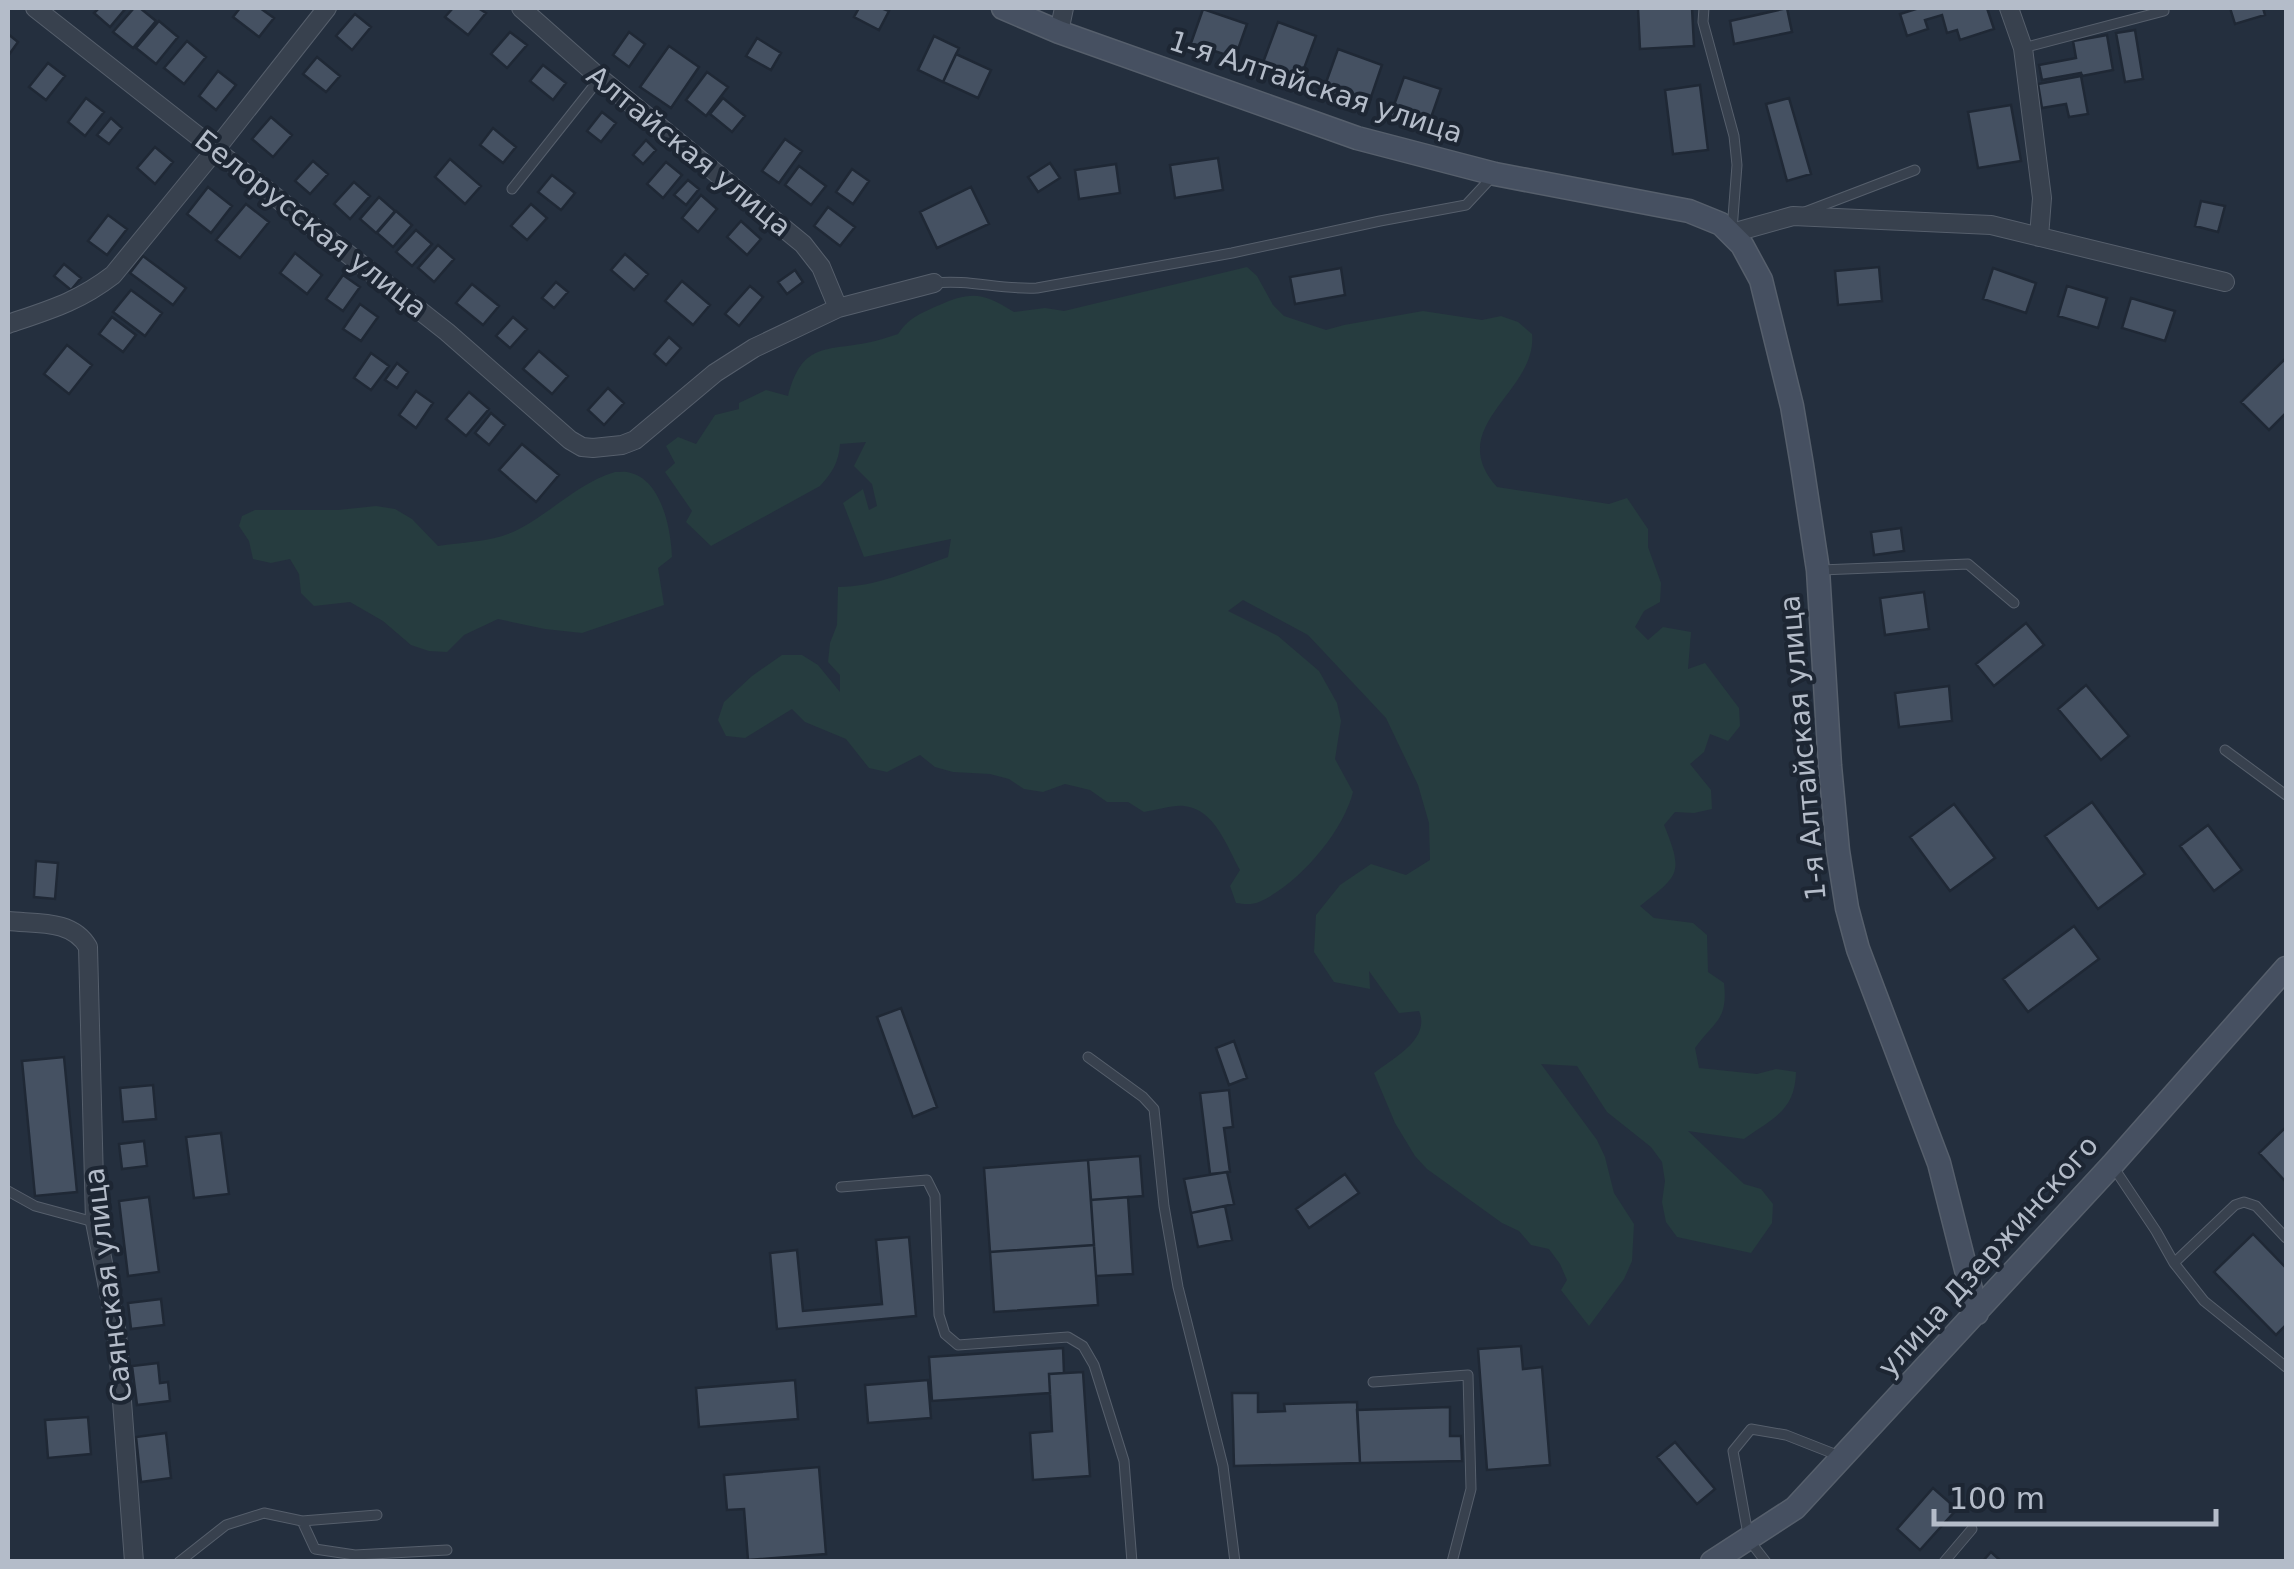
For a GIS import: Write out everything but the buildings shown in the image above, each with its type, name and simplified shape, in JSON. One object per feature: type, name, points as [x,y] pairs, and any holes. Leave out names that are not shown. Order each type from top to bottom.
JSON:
[{"type":"street","name":"Белорусская улица","points":[[35,8],[447,332],[582,447],[608,447],[634,440],[733,361],[838,308]]},
{"type":"street","points":[[8,324],[71,302],[92,292],[112,275],[327,8]]},
{"type":"street","name":"Алтайская улица","points":[[522,8],[600,78],[802,244],[821,267],[838,308]]},
{"type":"street","name":"1-я Алтайская улица","points":[[1003,8],[1059,32],[1358,138],[1495,174],[1689,211],[1732,232],[1761,280],[1792,406],[1818,570],[1830,766],[1847,908],[1858,948],[1940,1163],[1977,1313]]},
{"type":"street","points":[[1059,32],[1064,8]]},
{"type":"street","points":[[2010,8],[2022,48],[2042,198],[2039,237]]},
{"type":"street","points":[[1732,232],[1793,216],[1991,226],[2226,282]]},
{"type":"street","points":[[838,308],[934,283]]},
{"type":"street","name":"Саянская улица","points":[[8,921],[72,930],[88,947],[95,1222],[117,1334],[134,1562]]},
{"type":"street","name":"улица Дзержинского","points":[[1712,1562],[1795,1508],[2112,1166],[2286,968]]},
{"type":"lane","points":[[1704,8],[1703,22],[1734,136],[1738,165],[1732,232]]},
{"type":"lane","points":[[2022,48],[2164,12]]},
{"type":"lane","points":[[512,189],[600,78]]},
{"type":"lane","points":[[1793,216],[1915,170]]},
{"type":"lane","points":[[934,283],[955,280],[1037,288],[1232,252],[1466,205],[1495,174]]},
{"type":"lane","points":[[1818,570],[1968,564],[2014,603]]},
{"type":"lane","points":[[2225,750],[2286,794]]},
{"type":"lane","points":[[1088,1058],[1154,1110],[1178,1288],[1224,1466],[1235,1562]]},
{"type":"lane","points":[[2112,1166],[2174,1263],[2204,1301],[2286,1367]]},
{"type":"lane","points":[[841,1187],[926,1180],[935,1196],[939,1315],[945,1334],[958,1345],[1068,1337],[1082,1346],[1094,1365],[1124,1461],[1132,1562]]},
{"type":"lane","points":[[8,1192],[35,1206],[95,1222]]},
{"type":"lane","points":[[2174,1263],[2235,1205],[2244,1202],[2256,1206],[2286,1238]]},
{"type":"lane","points":[[1373,1382],[1468,1374],[1471,1489],[1452,1562]]},
{"type":"lane","points":[[1766,1562],[1749,1540],[1733,1451],[1751,1428],[1786,1435],[1842,1457]]},
{"type":"lane","points":[[179,1562],[226,1526],[264,1513],[302,1521],[377,1515]]},
{"type":"lane","points":[[302,1521],[315,1549],[354,1555],[447,1550]]},
{"type":"lane","points":[[1944,1562],[1972,1529]]},
{"type":"green space","points":[[1247,267],[1284,316],[1326,330],[1423,311],[1482,320],[1501,316],[1518,322],[1532,334],[1530,355],[1521,374],[1485,427],[1480,446],[1483,465],[1497,487],[1609,504],[1627,498],[1648,529],[1648,547],[1661,583],[1660,602],[1644,611],[1635,627],[1648,640],[1663,627],[1691,632],[1688,669],[1705,663],[1739,708],[1740,726],[1728,741],[1710,734],[1704,752],[1690,764],[1711,790],[1712,809],[1675,812],[1664,825],[1674,854],[1674,872],[1640,906],[1654,918],[1693,923],[1707,935],[1708,972],[1724,983],[1725,996],[1719,1019],[1695,1048],[1699,1068],[1757,1074],[1776,1069],[1796,1072],[1787,1105],[1744,1139],[1688,1131],[1744,1184],[1761,1189],[1773,1204],[1772,1223],[1751,1253],[1677,1237],[1666,1222],[1662,1202],[1662,1162],[1651,1147],[1607,1112],[1577,1066],[1541,1064],[1597,1140],[1614,1193],[1634,1224],[1632,1261],[1624,1279],[1589,1326],[1561,1290],[1567,1280],[1549,1249],[1531,1245],[1519,1231],[1427,1169],[1395,1123],[1374,1073],[1415,1039],[1420,1030],[1419,1011],[1399,1013],[1369,971],[1370,989],[1334,982],[1314,952],[1316,915],[1340,885],[1371,864],[1406,875],[1430,860],[1429,823],[1418,785],[1386,718],[1308,635],[1243,600],[1228,611],[1278,636],[1319,671],[1337,703],[1341,721],[1335,759],[1353,792],[1340,824],[1317,856],[1289,883],[1253,904],[1236,903],[1230,886],[1240,870],[1219,831],[1195,809],[1179,806],[1144,812],[1128,802],[1107,802],[1090,790],[1065,784],[1043,792],[1024,789],[1009,779],[990,774],[935,767],[920,755],[887,772],[869,768],[846,739],[805,722],[792,709],[745,738],[726,736],[718,720],[724,702],[782,655],[802,655],[818,665],[840,692],[840,675],[828,662],[837,625],[838,587],[880,581],[948,557],[951,539],[864,557],[843,503],[863,489],[869,510],[877,506],[872,484],[854,466],[866,442],[840,444],[834,467],[820,486],[711,546],[686,522],[692,511],[665,472],[675,463],[666,446],[678,437],[696,444],[715,415],[739,409],[739,403],[766,390],[788,396],[800,367],[816,353],[898,334],[915,317],[959,298],[985,297],[1014,312],[1045,308],[1064,311]]},
{"type":"green space","points":[[615,472],[629,472],[642,478],[663,508],[672,557],[658,568],[664,605],[582,633],[498,619],[464,635],[447,652],[429,651],[411,645],[383,621],[350,602],[314,606],[301,593],[299,574],[290,559],[271,563],[253,559],[249,541],[239,526],[242,516],[255,510],[376,506],[395,509],[412,519],[438,546],[481,541],[521,528],[590,483]]}]
